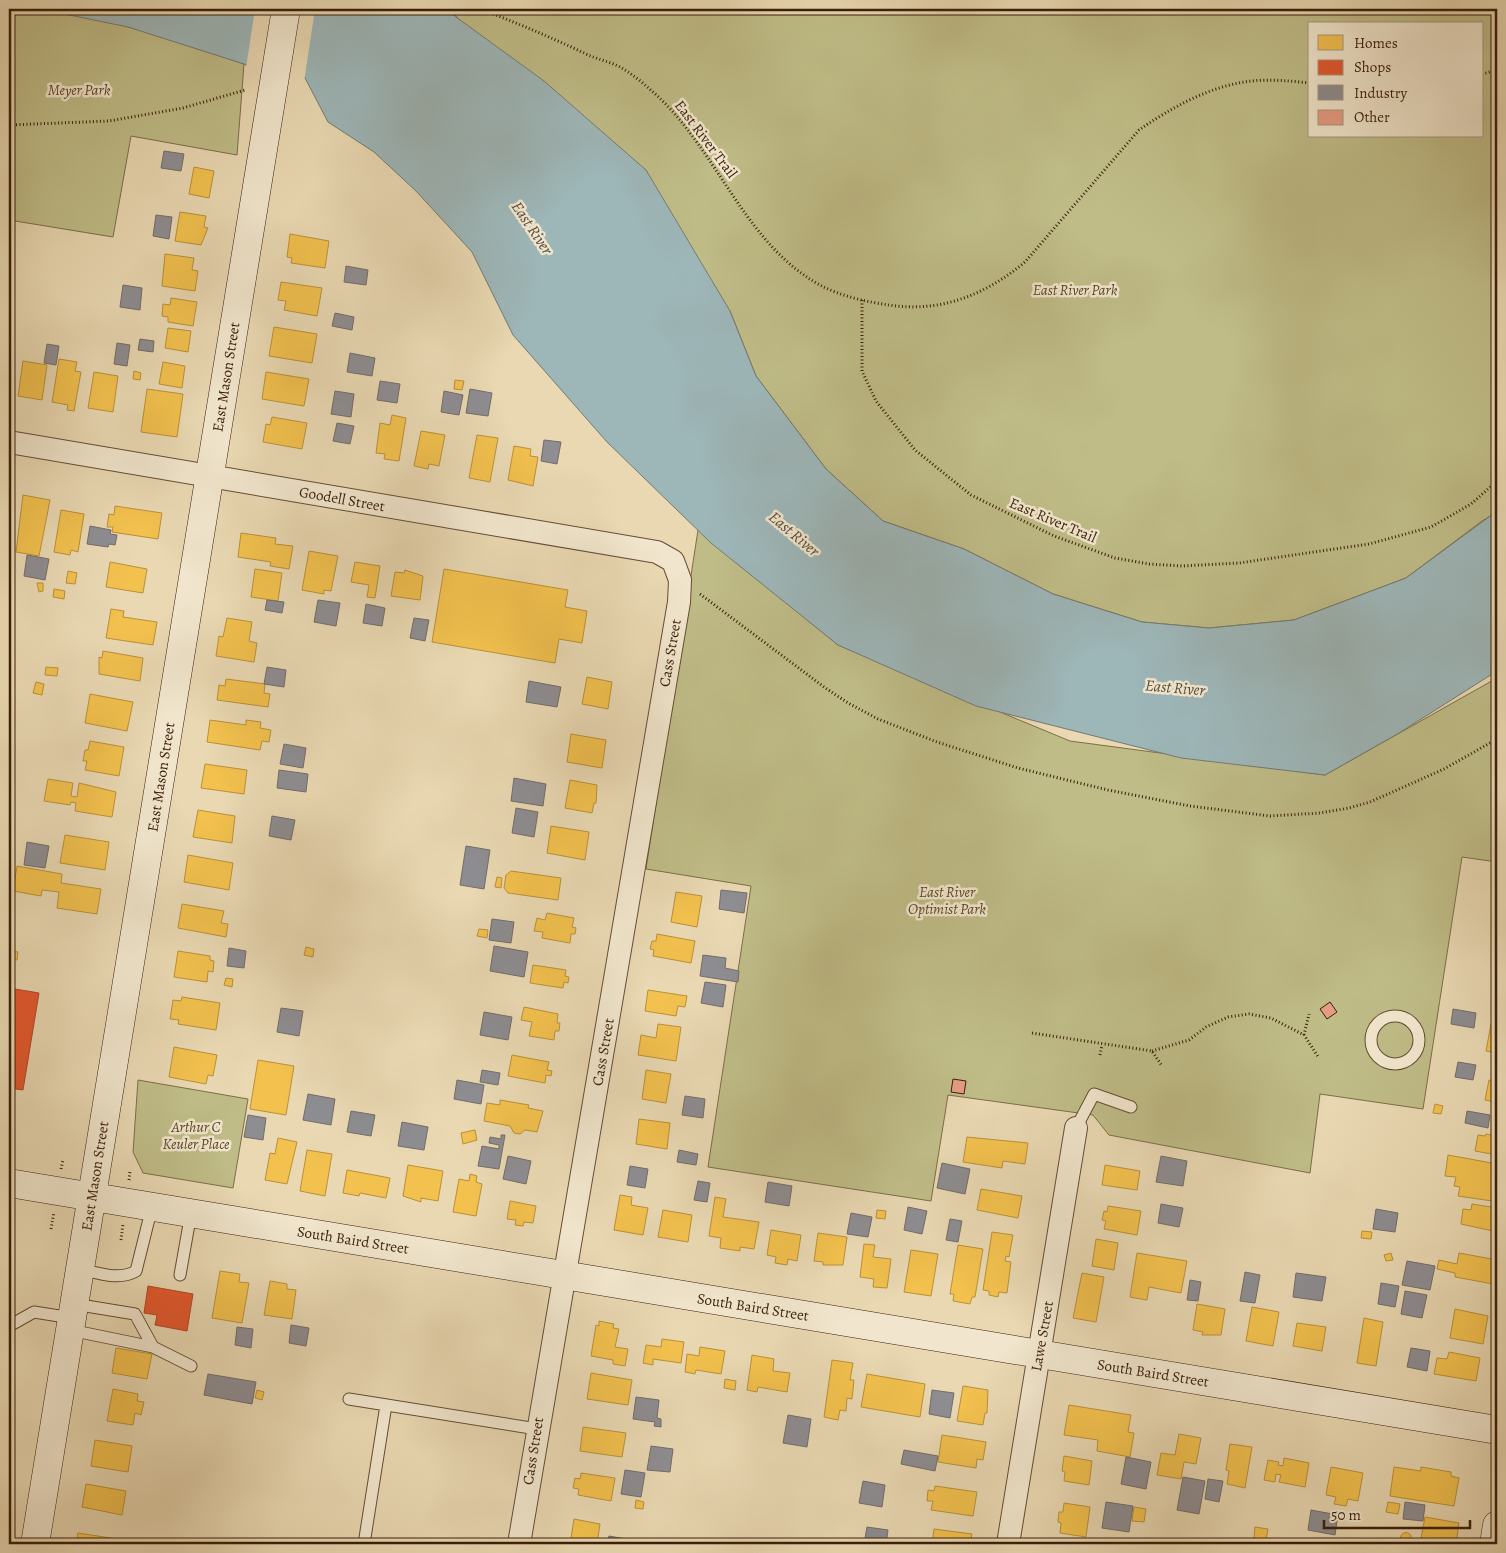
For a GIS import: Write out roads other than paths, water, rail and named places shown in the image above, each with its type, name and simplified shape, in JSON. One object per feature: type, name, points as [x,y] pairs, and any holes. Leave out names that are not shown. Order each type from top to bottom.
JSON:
[{"type":"main road","name":"East Mason Street","points":[[35,1544],[286,9]]},
{"type":"main road","name":"South Baird Street","points":[[9,1183],[1497,1430]]},
{"type":"main road","points":[[1494,1544],[1497,1525]]},
{"type":"street","name":"Goodell Street","points":[[9,442],[657,552],[673,561]]},
{"type":"street","name":"Cass Street","points":[[518,1544],[680,590],[680,580],[673,561]]},
{"type":"street","name":"Lawe Street","points":[[1008,1544],[1076,1128]]},
{"type":"lane","points":[[1393,1016],[1400,1016],[1414,1024],[1420,1039],[1414,1055],[1400,1063],[1392,1063],[1377,1055],[1373,1049],[1372,1034],[1380,1022],[1393,1016]]},
{"type":"lane","points":[[1076,1128],[1094,1094],[1131,1108]]},
{"type":"lane","points":[[80,1269],[119,1277],[128,1276],[136,1271],[152,1207]]},
{"type":"lane","points":[[180,1275],[191,1214]]},
{"type":"lane","points":[[9,1326],[34,1312],[72,1317],[135,1314],[153,1347]]},
{"type":"lane","points":[[72,1317],[153,1347],[191,1366]]},
{"type":"lane","points":[[349,1399],[537,1429]]},
{"type":"lane","points":[[364,1544],[386,1405]]},
{"type":"water","name":"East River","points":[[40,9],[445,9],[544,81],[646,170],[730,311],[756,376],[826,469],[883,521],[964,549],[1053,594],[1142,622],[1209,628],[1294,620],[1406,578],[1497,511],[1497,671],[1399,733],[1325,775],[1181,758],[976,706],[838,645],[711,543],[607,442],[513,335],[472,252],[416,191],[374,152],[328,122],[304,76],[275,79],[244,64],[128,27]]},
{"type":"park label","name":"Meyer Park","points":[[79,90]]},
{"type":"park label","name":"East River Park","points":[[1075,290]]},
{"type":"park label","name":"East River Optimist Park","points":[[947,900]]},
{"type":"park label","name":"Arthur C Keuler Place","points":[[196,1136]]}]
